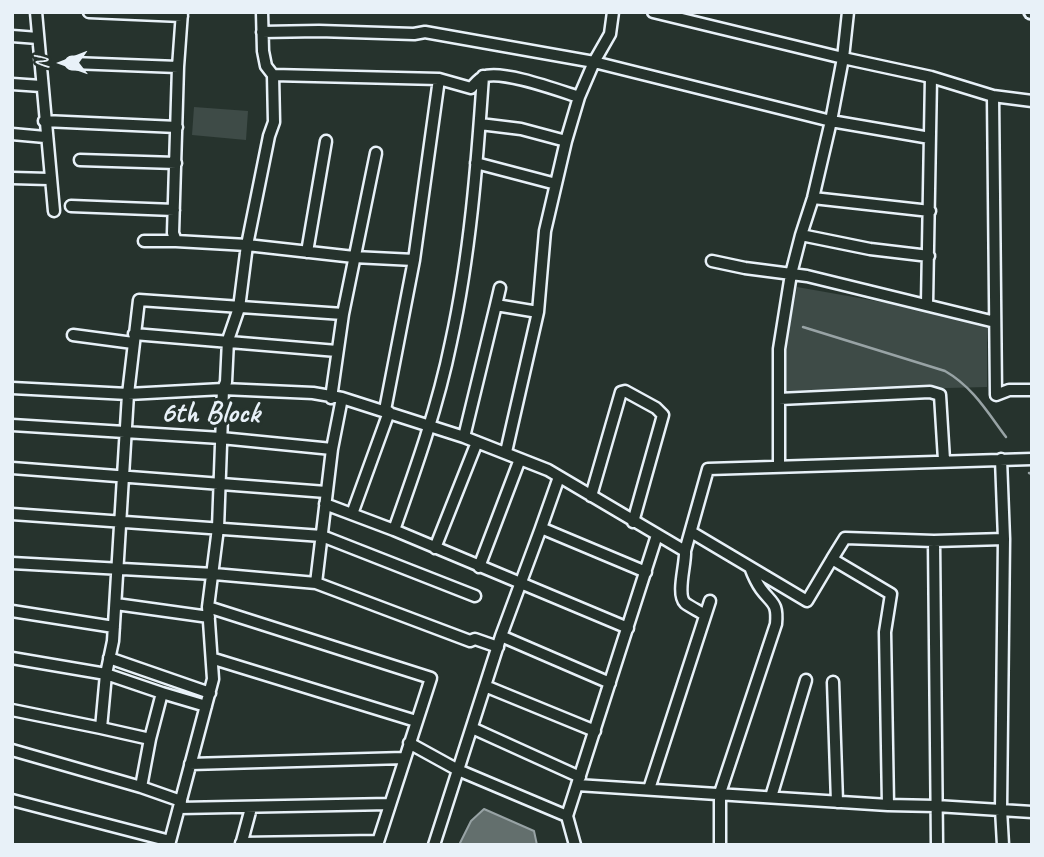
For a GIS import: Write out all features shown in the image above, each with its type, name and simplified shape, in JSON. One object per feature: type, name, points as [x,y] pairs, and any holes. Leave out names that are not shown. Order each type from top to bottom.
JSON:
[{"type":"street","points":[[36,12],[54,211]]},
{"type":"street","points":[[89,12],[182,14],[173,233],[176,241]]},
{"type":"street","points":[[12,800],[169,843],[213,679],[214,659],[209,612],[218,528],[223,389],[226,382],[228,340],[239,308],[247,245],[274,122],[273,75],[266,66],[262,12]]},
{"type":"street","points":[[506,452],[538,312],[545,231],[566,141],[579,97],[610,34],[613,12]]},
{"type":"street","points":[[779,467],[779,349],[791,274],[831,121],[843,58],[848,12]]},
{"type":"street","points":[[656,13],[931,77],[993,96],[1032,101]]},
{"type":"street","points":[[262,32],[425,32],[594,62],[831,121],[930,138]]},
{"type":"street","points":[[12,36],[37,37]]},
{"type":"street","points":[[72,63],[178,67]]},
{"type":"street","points":[[273,75],[439,79],[471,88],[483,76],[510,77],[579,97]]},
{"type":"street","points":[[394,530],[431,426],[452,341],[473,202],[483,76]]},
{"type":"street","points":[[928,304],[931,77]]},
{"type":"street","points":[[352,514],[387,411],[414,260],[439,79]]},
{"type":"street","points":[[12,84],[41,86]]},
{"type":"street","points":[[993,96],[996,395],[1009,390],[1032,390]]},
{"type":"street","points":[[44,121],[177,127]]},
{"type":"street","points":[[480,124],[521,129],[566,141]]},
{"type":"street","points":[[12,134],[46,137]]},
{"type":"street","points":[[307,252],[326,141]]},
{"type":"street","points":[[316,583],[332,449],[337,351],[376,153]]},
{"type":"street","points":[[80,160],[176,163]]},
{"type":"street","points":[[476,163],[556,184]]},
{"type":"street","points":[[12,178],[49,179]]},
{"type":"street","points":[[813,198],[930,211]]},
{"type":"street","points":[[71,206],[174,210]]},
{"type":"street","points":[[801,235],[870,249],[929,256]]},
{"type":"street","points":[[144,241],[247,245],[354,257],[414,260]]},
{"type":"street","points":[[712,261],[791,274],[928,304],[995,322]]},
{"type":"street","points":[[464,437],[500,288]]},
{"type":"street","points":[[101,728],[114,627],[128,394],[139,300],[343,313]]},
{"type":"street","points":[[496,305],[538,312]]},
{"type":"street","points":[[73,335],[228,340],[337,351]]},
{"type":"street","points":[[12,388],[128,394],[223,389],[313,393],[336,398],[387,411],[464,437],[548,470],[685,551]]},
{"type":"street","points":[[591,496],[621,392],[625,391],[656,408],[663,415],[633,522]]},
{"type":"street","points":[[779,399],[930,392],[940,395],[944,460]]},
{"type":"street","points":[[12,425],[221,438],[332,449]]},
{"type":"street","points":[[435,548],[477,442]]},
{"type":"street","points":[[479,568],[520,459]]},
{"type":"street","points":[[1001,459],[1004,540],[1001,809],[1003,845]]},
{"type":"street","points":[[705,615],[685,603],[680,590],[686,565],[685,551],[708,469],[1032,459]]},
{"type":"street","points":[[12,468],[327,492]]},
{"type":"street","points":[[434,845],[485,686],[559,477]]},
{"type":"street","points":[[325,505],[394,530],[479,568],[628,628]]},
{"type":"street","points":[[12,514],[322,536],[475,596]]},
{"type":"street","points":[[541,528],[646,572]]},
{"type":"street","points":[[691,532],[807,601],[845,538],[1004,540]]},
{"type":"street","points":[[575,845],[567,816],[657,535]]},
{"type":"street","points":[[934,541],[937,845]]},
{"type":"street","points":[[832,559],[891,594],[885,632],[888,806]]},
{"type":"street","points":[[12,563],[214,574],[316,583],[470,641],[475,639],[500,642],[610,683]]},
{"type":"street","points":[[720,845],[720,793],[778,612],[773,599],[762,591],[750,568]]},
{"type":"street","points":[[649,789],[710,601]]},
{"type":"street","points":[[116,604],[209,612],[431,678],[377,843],[241,844],[251,808]]},
{"type":"street","points":[[12,611],[114,627]]},
{"type":"street","points":[[109,657],[210,692]]},
{"type":"street","points":[[12,658],[106,674],[206,706]]},
{"type":"street","points":[[214,659],[416,721]]},
{"type":"street","points":[[771,796],[806,680]]},
{"type":"street","points":[[833,682],[837,802]]},
{"type":"street","points":[[485,686],[595,731]]},
{"type":"street","points":[[141,787],[162,693]]},
{"type":"street","points":[[12,710],[150,739]]},
{"type":"street","points":[[472,728],[579,781],[649,789],[888,806],[1032,812]]},
{"type":"street","points":[[409,743],[458,769],[567,816]]},
{"type":"street","points":[[12,750],[141,787],[180,805],[251,808],[390,804]]},
{"type":"street","points":[[190,764],[404,758]]},
{"type":"shaded area","points":[[194,107],[248,111],[246,140],[192,135]]},
{"type":"shaded area","points":[[797,287],[927,310],[987,328],[987,387],[786,392],[786,346]]},
{"type":"shaded area","points":[[484,809],[534,831],[537,845],[459,845],[471,821]]},
{"type":"waterway","points":[[803,327],[945,371],[972,393],[1006,437]]},
{"type":"district","name":"6th Block","points":[[210,414]]}]
